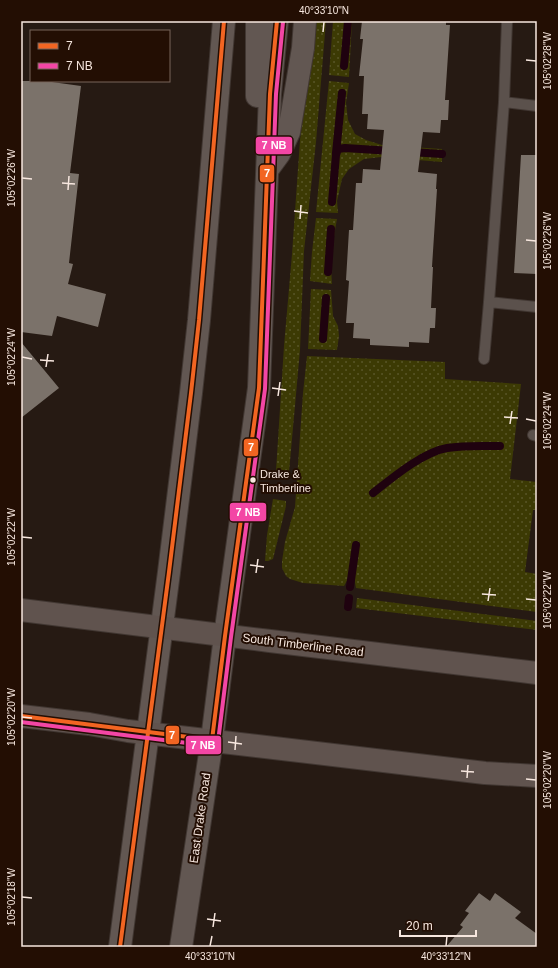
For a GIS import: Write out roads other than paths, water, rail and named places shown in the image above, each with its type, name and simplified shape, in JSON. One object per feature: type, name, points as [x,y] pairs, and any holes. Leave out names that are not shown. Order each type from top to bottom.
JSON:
[{"type":"main road","points":[[120,947],[190,401],[224,21]]},
{"type":"main road","points":[[257,21],[257,93],[267,170]]},
{"type":"main road","name":"East Drake Road","points":[[181,947],[212,740],[259,388],[270,94],[277,21]]},
{"type":"main road","points":[[267,170],[279,154],[289,132],[303,48],[305,21]]},
{"type":"main road","name":"South Timberline Road","points":[[21,610],[537,673]]},
{"type":"main road","points":[[21,716],[148,733],[486,773],[537,776]]},
{"type":"lane","points":[[484,359],[504,102],[507,21]]},
{"type":"lane","points":[[504,102],[537,106]]},
{"type":"lane","points":[[488,302],[537,308]]},
{"type":"waterway","points":[[344,66],[348,21]]},
{"type":"waterway","points":[[336,153],[342,93]]},
{"type":"waterway","points":[[332,202],[336,155],[338,149],[345,148],[392,151]]},
{"type":"waterway","points":[[411,152],[442,154]]},
{"type":"waterway","points":[[328,272],[331,229]]},
{"type":"waterway","points":[[323,339],[326,298]]},
{"type":"waterway","points":[[373,493],[408,466],[438,450],[460,446],[500,446]]},
{"type":"waterway","points":[[350,587],[356,545]]},
{"type":"waterway","points":[[348,607],[349,598]]},
{"type":"place","name":"Drake & Timberline","points":[[253,480]]}]
